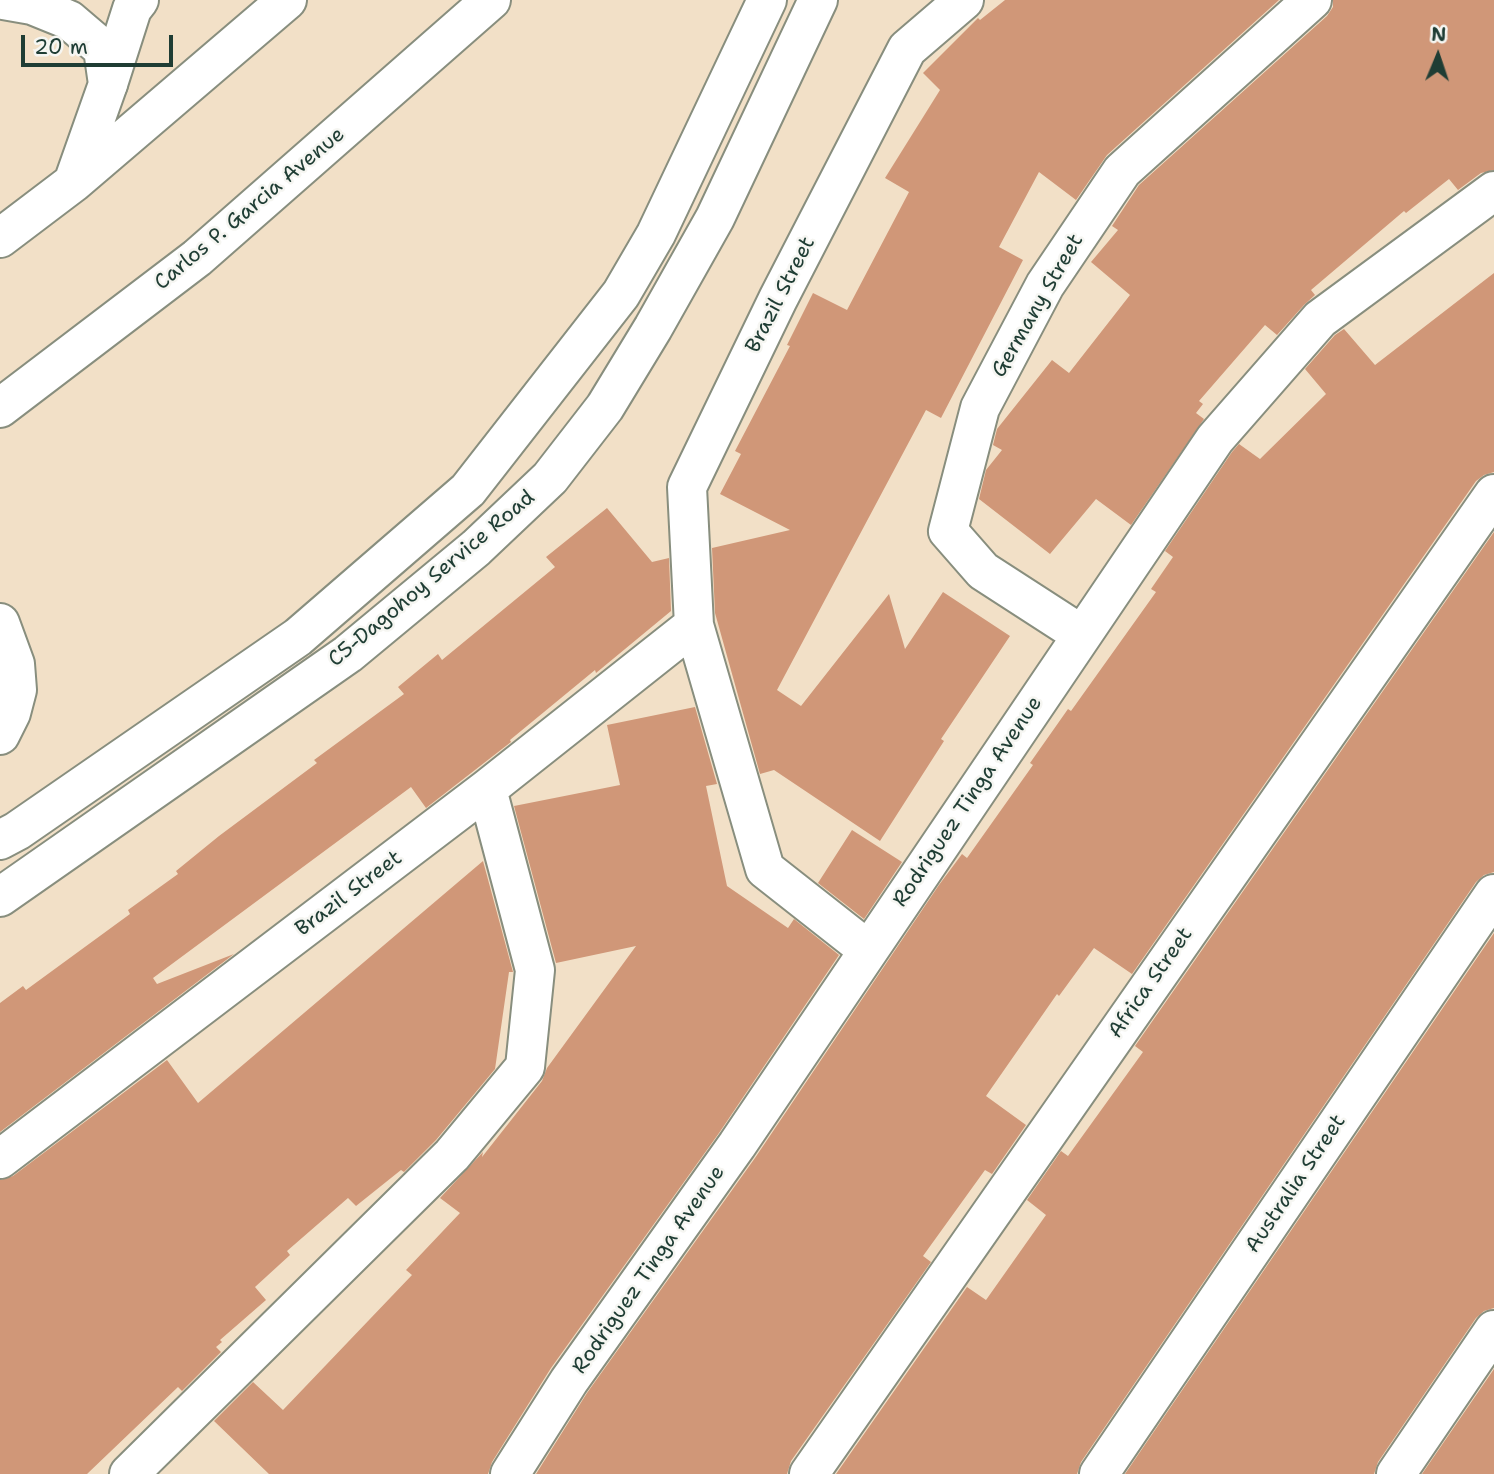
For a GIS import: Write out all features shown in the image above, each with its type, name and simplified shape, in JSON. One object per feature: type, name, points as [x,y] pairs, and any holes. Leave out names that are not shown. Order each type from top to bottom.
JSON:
[{"type":"street","points":[[3,0],[32,5],[69,20],[103,49],[108,84]]},
{"type":"street","points":[[74,182],[132,9],[139,0]]},
{"type":"street","points":[[0,238],[74,182],[287,0]]},
{"type":"street","name":"Carlos P. Garcia Avenue","points":[[0,408],[197,258],[491,0]]},
{"type":"street","points":[[0,840],[29,823],[298,637],[468,490],[621,293],[656,234],[767,0]]},
{"type":"street","name":"C5-Dagohoy Service Road","points":[[0,897],[348,654],[476,548],[550,478],[605,407],[709,229],[818,0]]},
{"type":"street","name":"Brazil Street","points":[[868,950],[765,869],[694,625],[687,487],[778,299],[907,49],[964,0]]},
{"type":"street","name":"Germany Street","points":[[1082,635],[983,571],[948,531],[981,408],[1045,285],[1122,171],[1312,0]]},
{"type":"street","name":"Rodriguez Tinga Avenue","points":[[510,1474],[569,1381],[729,1156],[1215,439],[1320,319],[1494,191]]},
{"type":"street","name":"Africa Street","points":[[809,1474],[1494,494]]},
{"type":"street","points":[[0,623],[15,664],[17,690],[11,713],[0,735]]},
{"type":"street","name":"Brazil Street","points":[[0,1159],[487,789],[694,625]]},
{"type":"street","points":[[129,1474],[452,1155],[525,1068],[535,970],[487,789]]},
{"type":"street","name":"Australia Street","points":[[1099,1474],[1494,894]]},
{"type":"street","points":[[1396,1474],[1494,1330]]},
{"type":"building","points":[[1005,0],[1279,0],[1107,155],[1076,200],[1039,172],[999,247],[1023,260],[941,418],[926,410],[777,690],[801,706],[889,594],[905,649],[943,592],[1010,636],[941,739],[944,741],[880,841],[774,770],[760,774],[715,613],[712,548],[790,530],[720,494],[741,454],[735,451],[790,346],[787,345],[813,293],[847,310],[909,192],[885,178],[940,90],[923,73],[978,18],[980,20]]},
{"type":"building","points":[[1333,0],[1494,0],[1494,170],[1481,173],[1458,190],[1449,179],[1406,213],[1404,211],[1311,290],[1315,295],[1277,335],[1265,325],[1199,401],[1203,404],[1196,413],[1204,419],[1131,525],[1096,499],[1050,554],[979,499],[986,470],[1002,450],[993,445],[997,429],[1052,360],[1069,373],[1130,295],[1091,262],[1118,230],[1112,226],[1139,185],[1327,16],[1333,7]]},
{"type":"building","points":[[1494,273],[1494,472],[1476,481],[1132,974],[1094,948],[1059,996],[1057,994],[986,1096],[1026,1125],[992,1174],[985,1170],[923,1256],[931,1262],[791,1461],[787,1474],[536,1474],[587,1393],[755,1158],[939,885],[962,854],[967,858],[1033,765],[1030,763],[1068,709],[1071,711],[1156,592],[1151,589],[1173,557],[1165,551],[1232,452],[1239,444],[1260,459],[1326,394],[1305,369],[1335,335],[1344,329],[1375,365]]},
{"type":"building","points":[[607,508],[652,562],[669,558],[671,611],[426,808],[411,787],[153,978],[157,984],[234,954],[0,1132],[0,1003],[23,986],[26,990],[130,914],[128,910],[178,874],[176,871],[219,836],[317,763],[314,760],[404,694],[398,687],[438,654],[442,660],[555,567],[546,557]]},
{"type":"building","points":[[1494,532],[1494,872],[1484,875],[1476,882],[1081,1462],[1077,1474],[836,1474],[967,1287],[986,1300],[1046,1215],[1027,1200],[1061,1151],[1068,1156],[1143,1052],[1135,1046]]},
{"type":"building","points":[[695,707],[717,784],[706,786],[727,886],[788,928],[794,919],[839,955],[719,1133],[551,1368],[492,1462],[488,1474],[269,1474],[214,1421],[253,1382],[283,1410],[412,1275],[406,1270],[460,1213],[440,1198],[483,1152],[482,1157],[542,1081],[547,1068],[636,946],[556,963],[514,806],[620,785],[607,725]]},
{"type":"building","points":[[852,830],[902,862],[864,919],[818,883]]},
{"type":"building","points":[[483,861],[513,972],[509,972],[495,1069],[436,1140],[404,1172],[401,1170],[356,1206],[348,1198],[287,1251],[290,1255],[255,1287],[266,1300],[220,1340],[222,1342],[216,1347],[221,1352],[182,1391],[178,1387],[87,1474],[0,1474],[0,1180],[13,1176],[167,1060],[198,1103]]},
{"type":"building","points":[[1494,933],[1494,1308],[1484,1311],[1476,1318],[1378,1462],[1374,1474],[1125,1474]]},
{"type":"building","points":[[1494,1369],[1494,1474],[1422,1474]]}]
